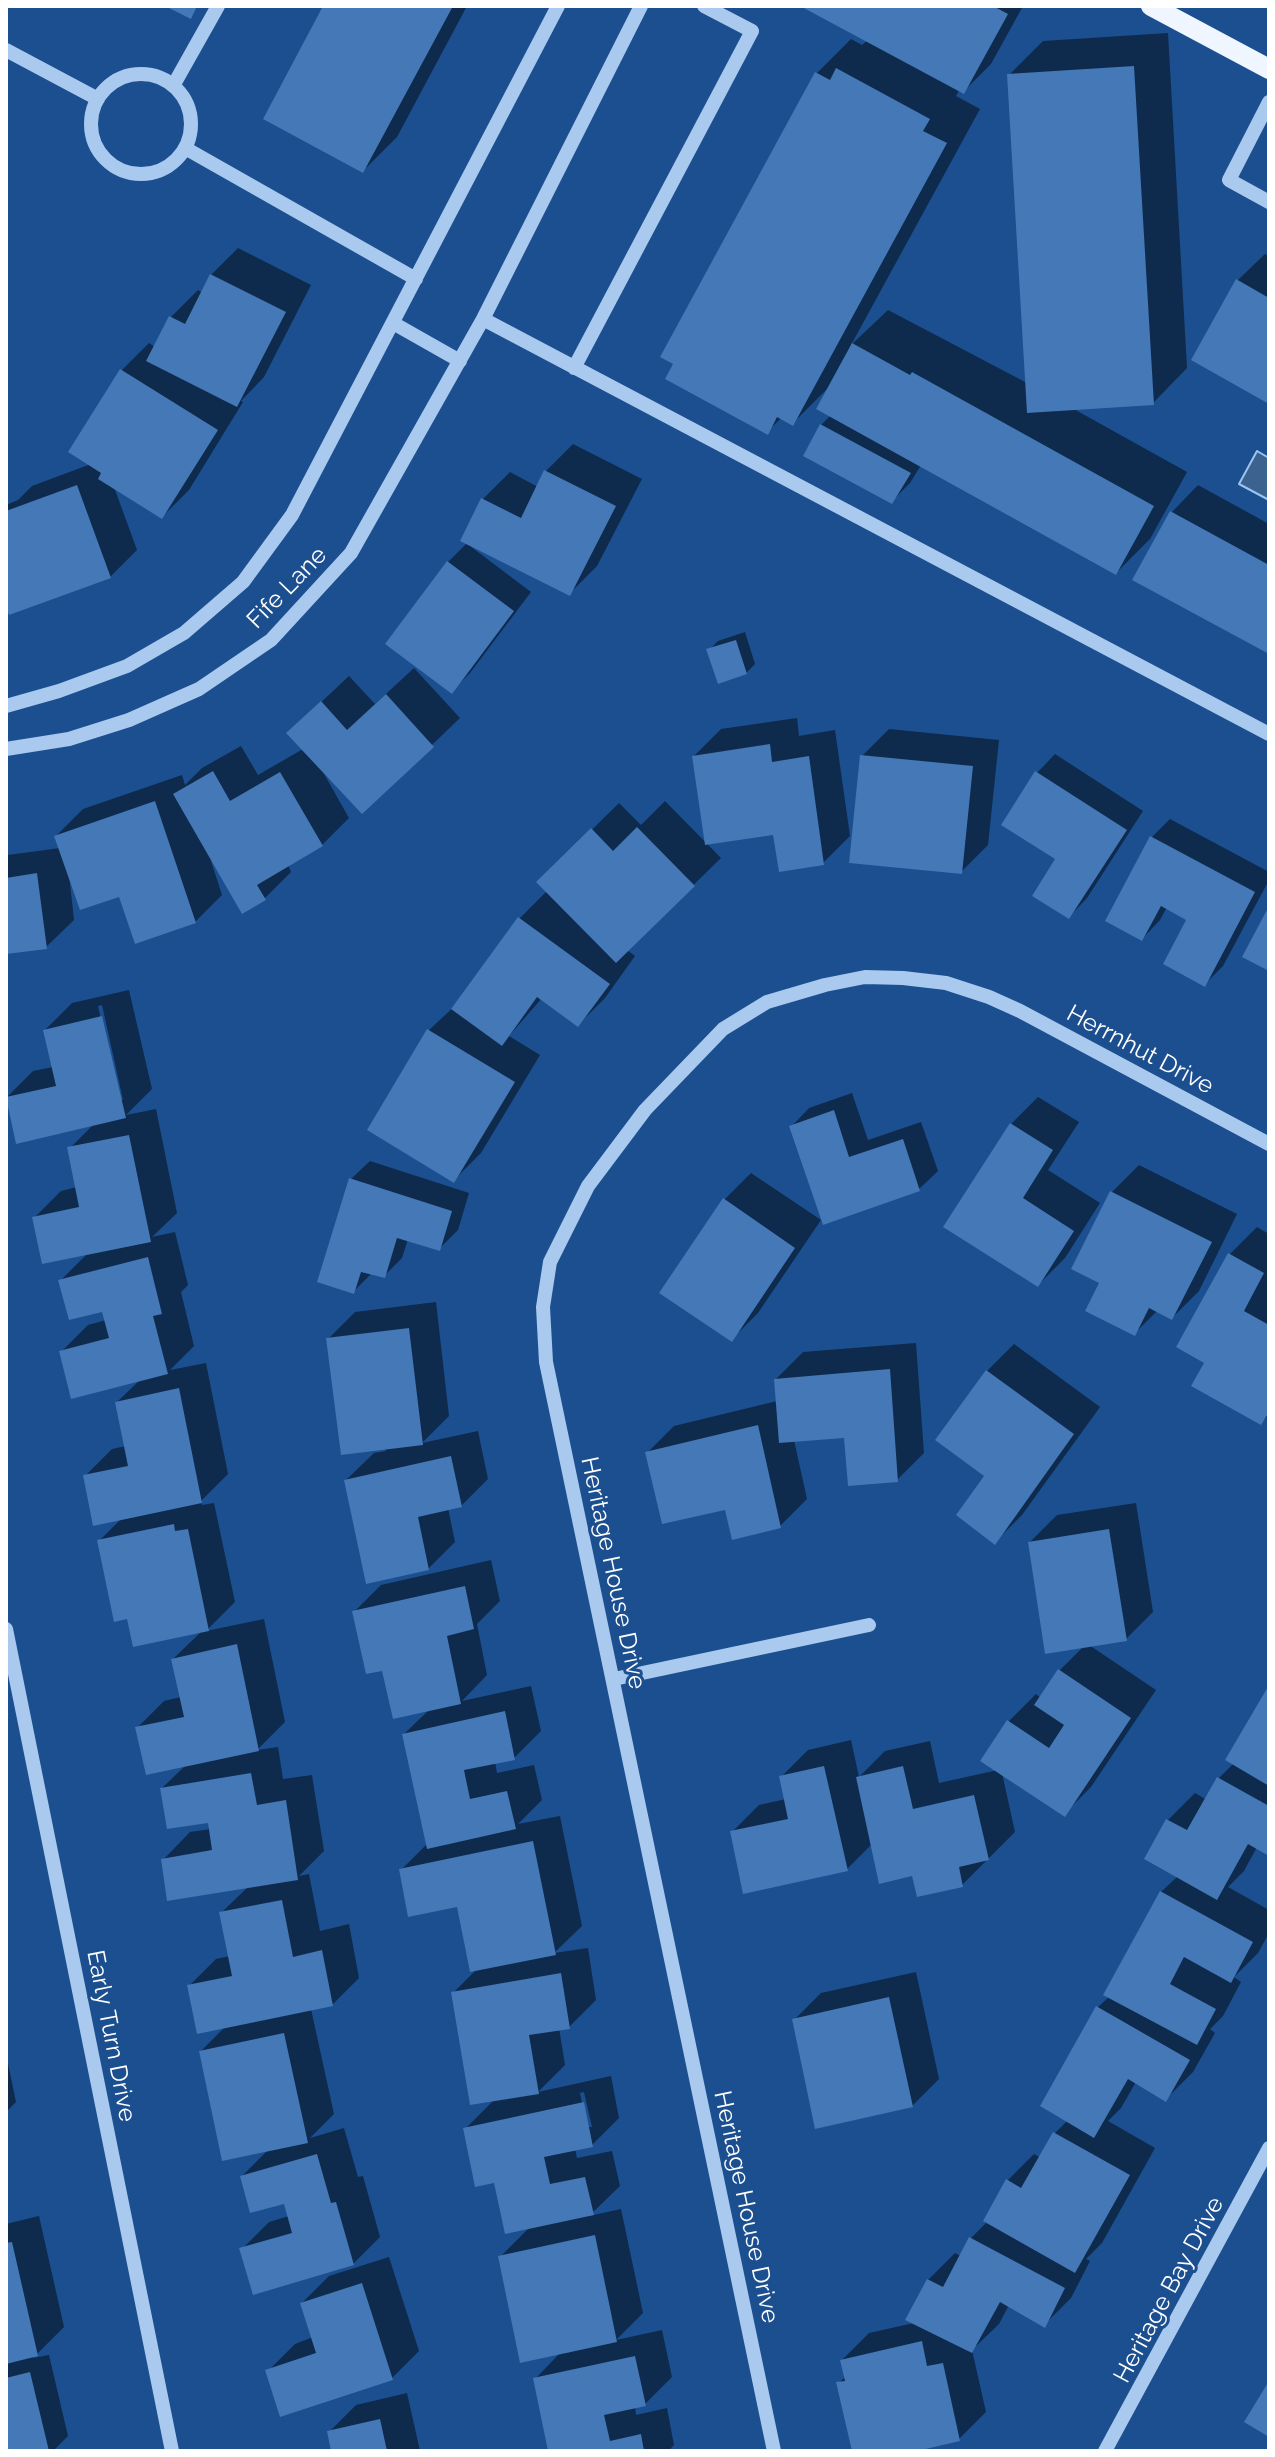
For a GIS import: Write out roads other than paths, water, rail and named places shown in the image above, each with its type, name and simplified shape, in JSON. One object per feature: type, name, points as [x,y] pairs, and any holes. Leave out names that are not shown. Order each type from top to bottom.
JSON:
[{"type":"main road","points":[[1151,6],[1269,69]]},
{"type":"street","points":[[173,86],[218,6]]},
{"type":"street","name":"Fife Lane","points":[[6,706],[127,666],[184,633],[243,582],[292,515],[558,6]]},
{"type":"street","name":"Fife Lane","points":[[6,749],[69,739],[129,720],[199,689],[271,640],[351,553],[483,319],[641,6]]},
{"type":"street","points":[[574,368],[752,31],[704,6]]},
{"type":"street","points":[[6,50],[98,99]]},
{"type":"street","points":[[141,74],[173,86],[184,99],[190,132],[185,148],[175,160],[162,170],[131,174],[103,158],[91,129],[92,113],[109,86],[141,74]]},
{"type":"street","points":[[1269,102],[1229,180],[1269,202]]},
{"type":"street","points":[[185,148],[416,279]]},
{"type":"street","points":[[483,319],[1269,734]]},
{"type":"street","points":[[393,323],[460,361]]},
{"type":"street","name":"Heritage House Drive","points":[[774,2451],[546,1362],[543,1307],[550,1262],[588,1186],[645,1110],[723,1029],[767,1002],[865,977],[946,983],[989,997]]},
{"type":"street","name":"Herrnhut Drive","points":[[989,997],[1269,1144]]},
{"type":"street","points":[[614,1679],[869,1625]]},
{"type":"street","name":"Early Turn Drive","points":[[6,1629],[172,2451]]},
{"type":"street","name":"Heritage Bay Drive","points":[[1105,2451],[1269,2148]]},
{"type":"water","points":[[1257,451],[1269,458],[1269,500],[1239,484]]}]
